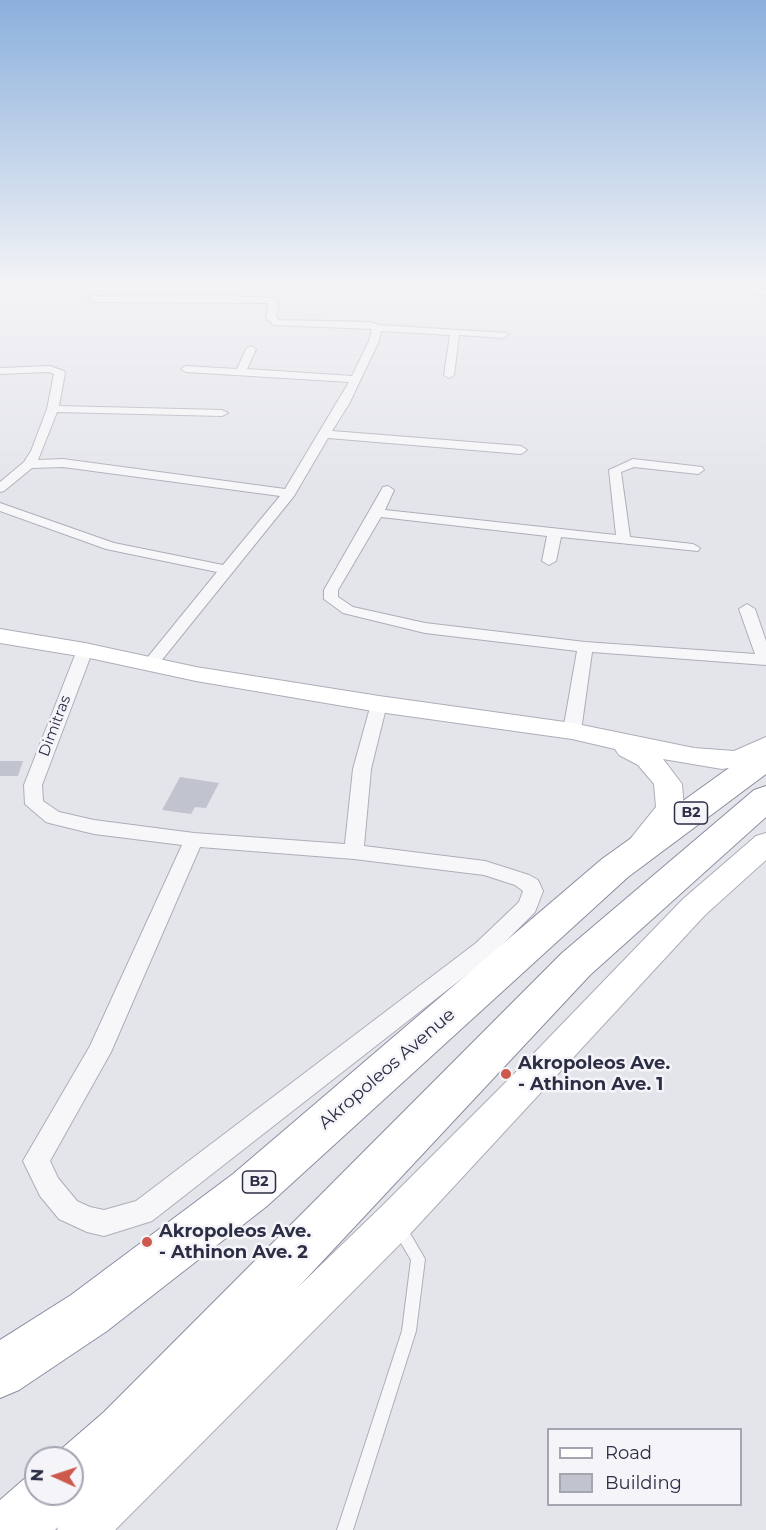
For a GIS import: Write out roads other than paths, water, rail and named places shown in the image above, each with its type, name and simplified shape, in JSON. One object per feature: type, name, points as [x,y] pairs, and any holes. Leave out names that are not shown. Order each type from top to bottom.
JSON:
[{"type":"highway","name":"Akropoleos Avenue","points":[[0,1371],[89,1313],[250,1190],[615,868],[766,758]]},
{"type":"highway","name":"B2","points":[[84,1467],[124,1432],[576,964],[766,798]]},
{"type":"highway","points":[[10,1530],[38,1506]]},
{"type":"street","points":[[240,373],[249,354]]},
{"type":"street","points":[[151,663],[290,493],[327,434],[367,354]]},
{"type":"street","points":[[449,375],[451,354]]},
{"type":"street","points":[[186,369],[355,379]]},
{"type":"street","points":[[0,371],[57,370],[60,373],[53,409],[37,451],[29,464],[0,488]]},
{"type":"street","points":[[53,409],[222,413]]},
{"type":"street","points":[[327,434],[521,450]]},
{"type":"street","points":[[622,539],[615,470],[633,462],[698,470]]},
{"type":"street","points":[[29,464],[63,463],[290,493]]},
{"type":"street","points":[[388,490],[377,513],[331,590],[331,599],[335,604],[348,610],[425,628],[585,647],[765,660],[747,609]]},
{"type":"street","points":[[0,507],[111,546],[228,570]]},
{"type":"street","points":[[377,513],[693,548]]},
{"type":"street","points":[[549,561],[555,532]]},
{"type":"street","points":[[0,636],[85,650],[196,674],[379,704],[572,731],[694,757],[739,759],[766,745]]},
{"type":"street","points":[[572,731],[585,647]]},
{"type":"street","name":"Dimitras","points":[[85,650],[33,785],[34,804],[53,817],[94,827],[194,840]]},
{"type":"street","points":[[354,852],[362,769],[379,704]]},
{"type":"street","points":[[611,740],[653,764],[668,784],[671,797],[670,809],[661,822],[615,868]]},
{"type":"street","points":[[194,840],[354,852],[486,868],[531,885],[532,898],[528,906],[484,949],[143,1212],[104,1223],[87,1219],[68,1210],[49,1187],[36,1161],[99,1052],[194,840]]},
{"type":"street","points":[[81,1530],[395,1221],[694,907],[766,843]]},
{"type":"lane","points":[[345,1530],[409,1331],[418,1259],[395,1221]]},
{"type":"place","name":"Akropoleos Ave. - Athinon Ave. 1","points":[[506,1074]]},
{"type":"place","name":"Akropoleos Ave. - Athinon Ave. 2","points":[[147,1242]]}]
